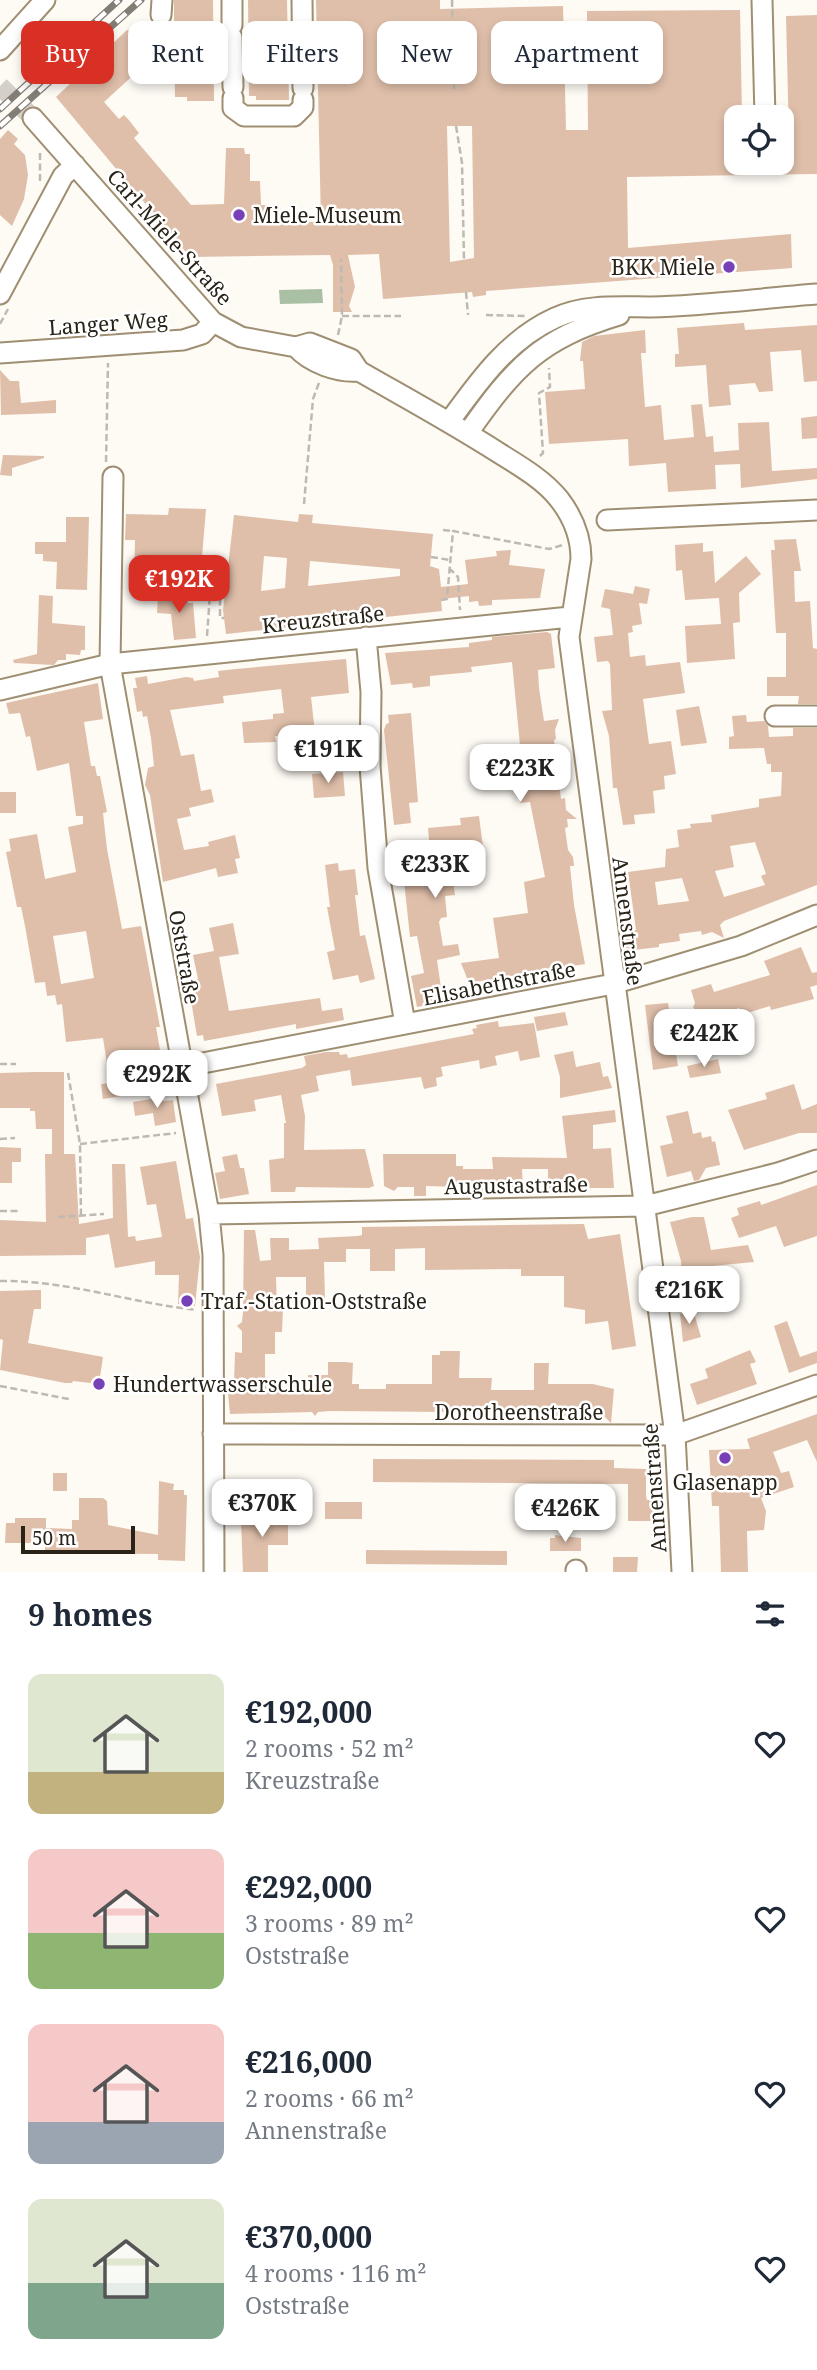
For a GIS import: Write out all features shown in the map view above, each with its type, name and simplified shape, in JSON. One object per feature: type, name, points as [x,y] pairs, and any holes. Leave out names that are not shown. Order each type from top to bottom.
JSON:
[{"type":"street","points":[[0,50],[45,0]]},
{"type":"street","points":[[232,0],[233,108],[244,116],[294,116],[303,107],[302,0]]},
{"type":"street","points":[[762,0],[765,105]]},
{"type":"street","name":"Carl-Miele-Straße","points":[[33,118],[212,322],[241,337],[296,347],[310,343],[351,359],[359,371],[449,422]]},
{"type":"street","points":[[0,294],[64,176],[75,165]]},
{"type":"street","points":[[449,422],[503,354],[536,328],[576,311],[817,294]]},
{"type":"street","points":[[468,433],[500,389],[526,360],[547,345],[581,327],[651,307]]},
{"type":"street","name":"Langer Weg","points":[[0,352],[183,340],[202,334],[212,322]]},
{"type":"street","name":"Annenstraße","points":[[449,422],[536,478],[558,497],[572,519],[580,539],[581,559],[569,617],[569,637],[675,1435],[682,1572]]},
{"type":"street","name":"Oststraße","points":[[113,477],[110,664],[209,1214],[214,1312],[214,1572]]},
{"type":"street","points":[[607,520],[817,510]]},
{"type":"street","name":"Kreuzstraße","points":[[0,690],[110,664],[569,617]]},
{"type":"street","points":[[366,637],[371,691],[370,766],[378,868],[386,930],[405,1024]]},
{"type":"street","points":[[775,716],[817,716]]},
{"type":"street","name":"Elisabethstraße","points":[[182,1067],[613,984],[741,946],[817,915]]},
{"type":"street","name":"Augustastraße","points":[[209,1214],[645,1206],[778,1173],[817,1160]]},
{"type":"street","name":"Dorotheenstraße","points":[[213,1434],[675,1435],[817,1385]]},
{"type":"path","points":[[453,0],[454,89]]},
{"type":"path","points":[[456,126],[462,163],[464,260]]},
{"type":"path","points":[[337,339],[342,316],[341,259]]},
{"type":"path","points":[[466,292],[468,316]]},
{"type":"path","points":[[486,315],[525,313],[529,319]]},
{"type":"path","points":[[342,316],[401,316]]},
{"type":"path","points":[[107,346],[105,461],[113,477]]},
{"type":"path","points":[[540,456],[539,393],[550,387],[548,359]]},
{"type":"path","points":[[304,504],[315,391]]},
{"type":"path","points":[[443,530],[550,549],[570,542]]},
{"type":"path","points":[[441,600],[447,598],[453,531]]},
{"type":"path","points":[[431,558],[450,560]]},
{"type":"path","points":[[449,568],[458,577],[461,628]]},
{"type":"path","points":[[206,654],[211,580],[214,578],[220,581],[220,618],[224,618]]},
{"type":"path","points":[[0,1064],[16,1064]]},
{"type":"path","points":[[68,1073],[80,1144],[81,1216]]},
{"type":"path","points":[[80,1144],[193,1131]]},
{"type":"path","points":[[0,1139],[15,1138]]},
{"type":"path","points":[[0,1211],[18,1212]]},
{"type":"path","points":[[58,1216],[104,1214]]},
{"type":"path","points":[[0,1281],[38,1281],[158,1306],[214,1312]]},
{"type":"path","points":[[0,1385],[69,1399]]},
{"type":"shaded area","points":[[322,289],[323,303],[280,304],[279,290]]},
{"type":"building","points":[[174,0],[213,0],[213,21],[174,21]]},
{"type":"building","points":[[248,0],[287,0],[287,21],[248,21]]},
{"type":"building","points":[[316,0],[440,0],[440,9],[563,6],[563,21],[491,21],[491,84],[565,84],[566,130],[588,130],[588,84],[663,84],[663,21],[587,21],[587,11],[740,10],[742,105],[724,105],[724,175],[754,175],[627,177],[628,248],[791,234],[792,268],[486,291],[486,295],[473,297],[472,292],[383,299],[379,254],[348,255],[355,287],[349,306],[352,312],[333,312],[333,265],[330,255],[190,257],[56,97],[70,84],[114,84],[114,42],[127,30],[128,80],[104,102],[119,119],[124,115],[128,119],[139,133],[134,138],[191,205],[224,204],[226,148],[244,148],[245,154],[250,154],[250,181],[260,181],[261,205],[271,205],[271,222],[321,222],[318,84],[363,84],[363,21],[316,21]],"holes":[[[447,126],[472,126],[474,258],[450,262]]]},
{"type":"building","points":[[817,15],[817,174],[794,174],[794,105],[788,105],[786,16]]},
{"type":"building","points":[[175,84],[214,84],[214,101],[187,101],[187,97],[175,97]]},
{"type":"building","points":[[249,84],[289,84],[289,100],[256,100],[256,96],[249,96]]},
{"type":"building","points":[[8,130],[18,139],[14,144],[25,155],[28,175],[24,199],[12,226],[0,215],[0,139]]},
{"type":"building","points":[[744,323],[745,330],[817,325],[817,381],[804,382],[801,350],[770,352],[773,391],[759,392],[755,383],[729,385],[731,405],[709,407],[706,365],[675,367],[675,354],[679,354],[677,328]]},
{"type":"building","points":[[645,330],[646,353],[641,353],[645,407],[661,405],[664,440],[694,437],[691,405],[702,404],[706,437],[713,436],[714,452],[739,450],[738,423],[769,422],[772,471],[817,468],[817,479],[741,488],[740,464],[715,465],[716,489],[668,492],[666,463],[629,466],[628,439],[549,444],[545,392],[585,389],[583,361],[580,361],[582,342],[594,336]]},
{"type":"building","points":[[0,370],[10,381],[19,381],[21,403],[56,400],[56,413],[1,415]]},
{"type":"building","points":[[817,416],[817,438],[802,439],[801,418]]},
{"type":"building","points":[[3,455],[44,458],[12,468],[12,476],[0,475]]},
{"type":"building","points":[[169,508],[206,509],[202,557],[181,556],[180,563],[158,563],[158,585],[134,584],[135,540],[125,540],[126,514],[168,515]]},
{"type":"building","points":[[299,514],[313,515],[312,523],[433,534],[430,566],[439,569],[441,587],[468,584],[465,560],[497,556],[496,551],[511,550],[509,565],[545,569],[540,598],[492,600],[492,605],[479,606],[478,601],[469,602],[469,596],[441,599],[442,611],[226,634],[223,610],[234,515],[298,522]],"holes":[[[264,556],[287,558],[285,588],[261,591]],[[310,561],[400,569],[400,576],[308,586]]]},
{"type":"building","points":[[66,517],[89,517],[87,590],[56,589],[57,562],[43,561],[43,554],[35,554],[35,542],[66,542]]},
{"type":"building","points":[[796,539],[801,571],[794,571],[795,602],[810,601],[813,648],[817,649],[817,704],[798,704],[799,696],[767,696],[767,677],[786,677],[786,633],[776,633],[771,550],[775,550],[774,540]]},
{"type":"building","points":[[703,543],[703,552],[713,551],[715,583],[746,556],[761,574],[739,593],[740,622],[733,623],[735,659],[687,663],[685,626],[721,624],[719,598],[685,600],[682,570],[676,571],[675,545]]},
{"type":"building","points":[[635,586],[650,589],[647,604],[639,603],[642,624],[632,626],[633,632],[628,633],[630,657],[645,655],[646,666],[680,662],[685,693],[643,699],[649,744],[671,741],[676,774],[664,776],[665,789],[653,791],[655,813],[634,815],[635,824],[623,825],[617,788],[613,788],[609,736],[602,711],[612,710],[610,664],[608,661],[597,662],[594,637],[613,635],[610,609],[601,607],[605,589],[633,594]]},
{"type":"building","points":[[158,594],[188,594],[188,603],[193,603],[196,638],[174,640],[171,614],[157,613]]},
{"type":"building","points":[[39,595],[53,596],[52,623],[85,626],[85,650],[81,650],[80,655],[66,654],[66,660],[58,660],[54,665],[14,663],[13,660],[37,654]]},
{"type":"building","points":[[547,632],[551,634],[555,668],[538,670],[539,688],[544,721],[559,719],[554,740],[561,799],[565,798],[566,810],[577,819],[567,819],[568,827],[565,828],[568,850],[573,857],[574,866],[570,866],[574,905],[585,964],[469,983],[461,963],[499,958],[493,918],[528,913],[524,882],[545,877],[530,802],[520,803],[516,770],[496,773],[495,760],[521,756],[512,662],[471,667],[472,672],[430,676],[430,686],[413,688],[412,683],[391,685],[385,653],[469,647],[469,643],[492,640],[492,637]]},
{"type":"building","points":[[346,659],[349,693],[311,697],[315,733],[275,736],[276,742],[244,743],[242,722],[273,719],[273,714],[284,713],[281,689],[223,696],[224,703],[170,710],[181,756],[194,754],[201,791],[211,789],[214,802],[189,808],[191,816],[177,819],[184,850],[209,846],[208,842],[235,835],[240,858],[235,859],[238,873],[218,877],[216,868],[163,882],[150,795],[145,785],[148,768],[154,766],[151,738],[147,716],[143,717],[142,711],[137,712],[133,688],[137,688],[135,678],[147,676],[148,684],[186,677],[193,678],[194,681],[219,677],[218,671]]},
{"type":"building","points":[[98,683],[103,719],[84,722],[91,766],[95,766],[97,776],[100,776],[107,812],[103,813],[107,849],[122,929],[141,926],[160,1027],[156,1027],[164,1073],[132,1078],[134,1094],[103,1099],[101,1084],[110,1083],[103,1038],[66,1042],[62,1004],[57,1005],[55,995],[47,996],[45,982],[35,983],[21,907],[17,907],[6,852],[11,851],[9,839],[37,834],[45,879],[76,872],[68,827],[83,824],[83,816],[76,816],[69,763],[37,771],[30,736],[26,737],[20,713],[9,714],[6,703]],"holes":[[[86,931],[94,978],[61,984],[53,936]]]},
{"type":"building","points":[[699,706],[707,743],[681,746],[676,710]]},
{"type":"building","points":[[411,713],[418,802],[409,803],[411,823],[394,825],[384,730],[389,723],[388,715]]},
{"type":"building","points":[[746,715],[747,722],[764,721],[768,726],[769,737],[793,736],[793,728],[817,728],[817,885],[724,921],[720,925],[724,938],[712,932],[702,935],[701,931],[679,934],[680,941],[659,944],[659,947],[626,951],[624,932],[636,930],[628,872],[665,867],[666,849],[679,847],[677,830],[691,828],[690,824],[712,822],[711,815],[759,807],[759,799],[781,796],[782,772],[771,772],[771,764],[767,764],[764,748],[729,749],[729,737],[734,736],[732,716]],"holes":[[[755,842],[766,874],[761,876],[765,885],[724,897],[715,871],[734,867],[730,846]],[[682,878],[689,901],[658,905],[655,882]]]},
{"type":"building","points":[[328,727],[347,728],[347,745],[328,745]]},
{"type":"building","points":[[343,772],[345,796],[314,798],[312,774]]},
{"type":"building","points":[[0,792],[16,792],[16,813],[0,813]]},
{"type":"building","points":[[479,816],[484,855],[440,859],[442,883],[453,882],[455,895],[445,896],[447,917],[441,918],[439,922],[443,946],[458,944],[460,955],[437,960],[443,1002],[417,1007],[411,976],[424,973],[417,936],[410,937],[402,862],[411,861],[410,853],[430,851],[428,828],[461,825],[460,818]]},
{"type":"building","points":[[338,863],[339,871],[355,869],[360,936],[365,935],[375,979],[360,983],[358,975],[333,980],[327,952],[335,950],[327,907],[330,907],[325,865]]},
{"type":"building","points":[[233,923],[239,954],[219,957],[229,1011],[320,998],[322,1011],[342,1008],[344,1020],[296,1029],[296,1024],[204,1041],[203,1035],[197,1036],[189,989],[194,988],[193,980],[198,979],[193,955],[214,951],[209,928]]},
{"type":"building","points":[[801,947],[812,973],[817,972],[817,985],[810,987],[814,999],[771,1010],[770,1006],[741,1015],[739,1008],[720,1015],[719,1010],[699,1016],[693,1007],[695,1003],[691,990],[711,984],[714,992],[770,975],[764,961]]},
{"type":"building","points":[[668,1003],[678,1066],[653,1070],[645,1005]]},
{"type":"building","points":[[565,1012],[568,1025],[537,1031],[534,1017]]},
{"type":"building","points":[[498,1021],[499,1027],[534,1023],[540,1057],[520,1061],[518,1051],[495,1056],[497,1065],[480,1069],[479,1060],[441,1067],[443,1076],[436,1078],[437,1086],[424,1089],[421,1077],[352,1086],[350,1070],[316,1076],[319,1091],[301,1095],[305,1116],[304,1150],[365,1149],[374,1186],[369,1188],[296,1187],[295,1192],[271,1192],[269,1160],[284,1158],[286,1123],[281,1095],[254,1100],[256,1111],[222,1116],[216,1084],[302,1068],[306,1065],[304,1056],[339,1052],[340,1055],[347,1054],[348,1058],[474,1034],[472,1029],[477,1028],[476,1025]]},
{"type":"building","points":[[573,1051],[576,1067],[600,1062],[603,1077],[608,1076],[612,1088],[560,1098],[560,1077],[554,1055]]},
{"type":"building","points":[[718,1059],[721,1073],[690,1078],[687,1066]]},
{"type":"building","points":[[64,1072],[64,1154],[75,1154],[79,1224],[113,1218],[112,1164],[125,1164],[128,1237],[135,1236],[136,1241],[162,1237],[156,1204],[147,1205],[140,1167],[176,1161],[186,1219],[193,1218],[200,1257],[195,1306],[178,1304],[179,1275],[155,1275],[155,1261],[115,1268],[109,1234],[86,1238],[86,1255],[0,1256],[0,1220],[46,1222],[45,1154],[52,1154],[52,1129],[36,1129],[35,1111],[30,1111],[30,1108],[0,1108],[0,1073]]},
{"type":"building","points":[[794,1084],[802,1110],[817,1104],[817,1133],[799,1133],[744,1150],[728,1110],[767,1099],[765,1093]]},
{"type":"building","points":[[163,1097],[163,1101],[173,1100],[176,1122],[155,1126],[153,1113],[135,1116],[133,1102]]},
{"type":"building","points":[[615,1110],[616,1122],[593,1125],[593,1149],[611,1148],[614,1188],[548,1188],[548,1169],[522,1169],[523,1188],[486,1189],[486,1195],[464,1196],[463,1187],[426,1186],[426,1196],[414,1196],[414,1187],[398,1187],[394,1191],[384,1186],[383,1154],[456,1154],[456,1166],[463,1166],[463,1169],[493,1169],[492,1157],[567,1158],[562,1116]]},
{"type":"building","points":[[688,1111],[693,1134],[701,1132],[702,1138],[711,1136],[712,1142],[715,1141],[720,1165],[706,1168],[699,1180],[694,1181],[691,1171],[667,1177],[660,1146],[673,1143],[666,1116]]},
{"type":"building","points":[[0,1147],[21,1148],[21,1162],[12,1162],[12,1183],[0,1183]]},
{"type":"building","points":[[237,1154],[240,1168],[244,1168],[249,1194],[220,1199],[215,1173],[225,1171],[222,1157]]},
{"type":"building","points":[[817,1185],[817,1236],[784,1247],[776,1226],[739,1238],[731,1218],[739,1215],[737,1208],[760,1201],[761,1205]]},
{"type":"building","points":[[704,1217],[711,1250],[748,1245],[754,1262],[712,1266],[714,1281],[703,1282],[704,1287],[693,1289],[692,1283],[682,1285],[681,1261],[670,1222]]},
{"type":"building","points":[[584,1224],[588,1239],[620,1234],[636,1346],[612,1350],[608,1321],[585,1324],[585,1310],[564,1307],[564,1276],[521,1276],[521,1269],[425,1270],[425,1248],[395,1249],[395,1271],[370,1271],[370,1249],[346,1249],[346,1262],[324,1262],[325,1301],[306,1302],[306,1277],[276,1277],[277,1309],[283,1309],[282,1332],[275,1332],[275,1354],[265,1354],[265,1383],[267,1390],[308,1391],[308,1375],[328,1375],[328,1362],[346,1362],[353,1363],[352,1384],[359,1384],[359,1389],[386,1389],[386,1384],[432,1384],[432,1355],[440,1355],[440,1351],[460,1351],[459,1378],[492,1378],[491,1390],[534,1390],[534,1363],[549,1363],[548,1384],[593,1384],[614,1389],[611,1423],[602,1414],[553,1416],[553,1413],[330,1411],[318,1412],[315,1416],[312,1412],[230,1414],[227,1383],[234,1383],[235,1352],[242,1353],[242,1331],[237,1326],[242,1322],[243,1312],[244,1230],[255,1230],[260,1261],[271,1260],[270,1238],[289,1238],[289,1250],[319,1249],[318,1238],[362,1235],[362,1227]]},
{"type":"building","points":[[41,1290],[41,1309],[34,1309],[28,1343],[103,1357],[99,1384],[73,1381],[65,1383],[0,1370],[3,1340],[0,1339],[0,1291]]},
{"type":"building","points":[[693,1310],[701,1337],[683,1342],[680,1314]]},
{"type":"building","points":[[787,1321],[800,1357],[817,1351],[817,1363],[789,1373],[774,1326]]},
{"type":"building","points":[[750,1350],[756,1362],[750,1364],[757,1384],[697,1405],[690,1384],[708,1378],[705,1369]]},
{"type":"building","points":[[817,1414],[817,1462],[807,1440],[773,1452],[781,1473],[789,1471],[794,1487],[761,1498],[766,1511],[764,1530],[747,1531],[748,1572],[721,1572],[719,1506],[712,1506],[709,1450],[750,1449],[747,1439]]},
{"type":"building","points":[[373,1459],[614,1460],[614,1468],[646,1469],[646,1496],[647,1500],[656,1500],[656,1521],[628,1521],[628,1484],[373,1482]]},
{"type":"building","points":[[53,1473],[67,1473],[67,1491],[53,1491]]},
{"type":"building","points":[[159,1481],[174,1484],[173,1490],[184,1490],[184,1495],[187,1495],[185,1561],[158,1560],[158,1554],[45,1553],[45,1543],[5,1543],[6,1523],[15,1523],[15,1518],[46,1518],[46,1528],[72,1529],[72,1520],[79,1520],[79,1498],[103,1498],[107,1501],[108,1525],[158,1535]]},
{"type":"building","points":[[325,1502],[362,1502],[362,1519],[325,1519]]},
{"type":"building","points":[[256,1507],[275,1507],[275,1522],[288,1522],[288,1545],[268,1545],[268,1572],[243,1572],[241,1521],[256,1522]]},
{"type":"building","points":[[555,1535],[581,1538],[581,1551],[550,1551],[550,1538],[555,1538]]},
{"type":"building","points":[[366,1550],[507,1551],[507,1565],[366,1564]]},
{"type":"building","points":[[613,1557],[638,1557],[637,1572],[613,1572]]},
{"type":"tunnel","points":[[0,86],[33,118]]},
{"type":"railway","points":[[0,109],[119,0]]},
{"type":"railway","points":[[0,126],[141,0]]},
{"type":"place","name":"Miele-Museum","points":[[239,215]]},
{"type":"place","name":"BKK Miele","points":[[729,267]]},
{"type":"place","name":"Traf.-Station-Oststraße","points":[[187,1301]]},
{"type":"place","name":"Hundertwasserschule","points":[[99,1384]]},
{"type":"place","name":"Glasenapp","points":[[725,1458]]}]
